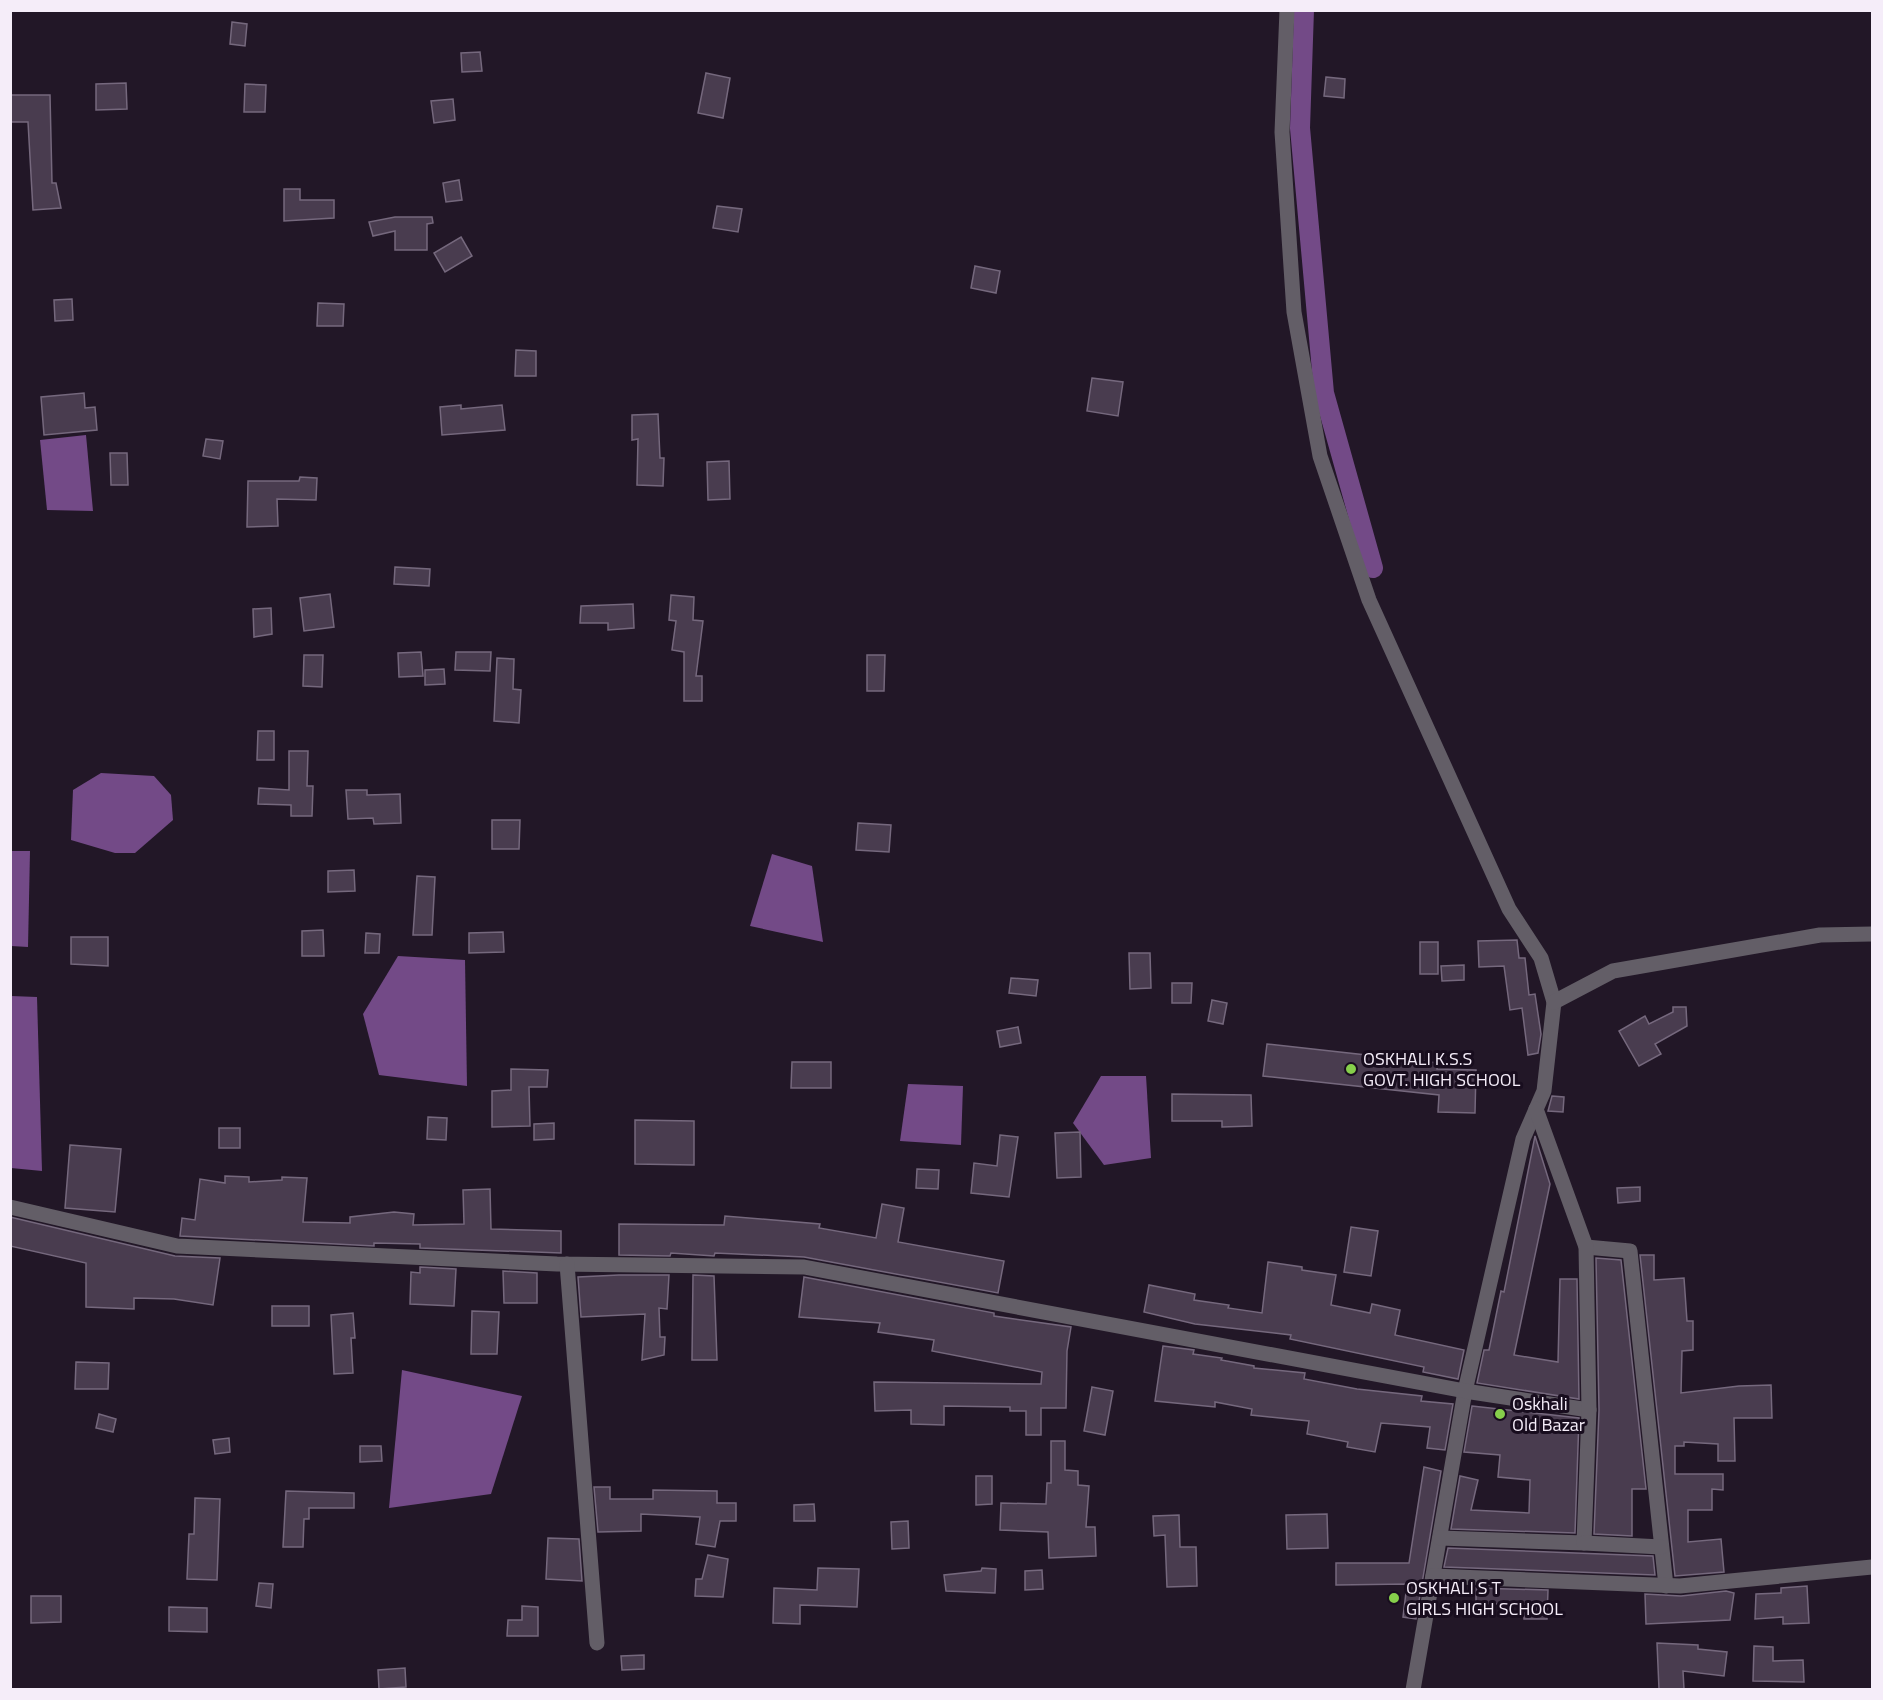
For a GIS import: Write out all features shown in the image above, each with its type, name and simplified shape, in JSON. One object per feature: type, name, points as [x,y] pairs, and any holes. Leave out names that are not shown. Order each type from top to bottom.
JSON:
[{"type":"street","points":[[1287,10],[1282,132],[1294,312],[1320,456],[1369,600],[1509,909],[1541,958],[1554,1002],[1544,1091],[1523,1139],[1465,1391],[1413,1689]]},
{"type":"street","points":[[1554,1002],[1613,971],[1820,935],[1872,934]]},
{"type":"street","points":[[1536,1109],[1586,1247],[1589,1410],[1584,1543]]},
{"type":"street","points":[[10,1207],[177,1246],[567,1264],[804,1267],[1465,1391],[1589,1410]]},
{"type":"street","points":[[1586,1247],[1630,1251],[1666,1586]]},
{"type":"street","points":[[567,1264],[597,1643]]},
{"type":"street","points":[[1440,1538],[1661,1547]]},
{"type":"street","points":[[1433,1576],[1666,1586],[1872,1567]]},
{"type":"shaded area","points":[[86,435],[93,511],[47,510],[40,440]]},
{"type":"shaded area","points":[[101,773],[154,776],[171,795],[173,820],[135,853],[115,853],[71,840],[73,790]]},
{"type":"shaded area","points":[[11,851],[30,851],[28,947],[11,946]]},
{"type":"shaded area","points":[[772,854],[812,866],[823,942],[750,926]]},
{"type":"shaded area","points":[[398,956],[465,960],[467,1086],[379,1075],[363,1014]]},
{"type":"shaded area","points":[[11,996],[37,997],[42,1171],[11,1168]]},
{"type":"shaded area","points":[[1101,1076],[1146,1076],[1151,1158],[1104,1165],[1073,1123]]},
{"type":"shaded area","points":[[908,1084],[963,1086],[961,1145],[900,1141]]},
{"type":"shaded area","points":[[402,1370],[522,1396],[491,1494],[389,1508]]},
{"type":"building","points":[[232,22],[247,24],[245,46],[230,44]]},
{"type":"building","points":[[480,52],[482,71],[462,72],[461,53]]},
{"type":"building","points":[[706,73],[730,78],[723,118],[698,113]]},
{"type":"building","points":[[1326,77],[1345,79],[1344,98],[1324,96]]},
{"type":"building","points":[[126,83],[127,109],[96,110],[96,84]]},
{"type":"building","points":[[245,84],[266,85],[265,112],[244,112]]},
{"type":"building","points":[[10,95],[50,95],[52,183],[56,183],[61,208],[33,210],[28,122],[10,122]]},
{"type":"building","points":[[453,99],[455,120],[434,123],[431,101]]},
{"type":"building","points":[[459,180],[462,200],[446,202],[443,183]]},
{"type":"building","points":[[284,189],[300,189],[300,200],[334,200],[334,218],[284,221]]},
{"type":"building","points":[[717,206],[742,209],[738,232],[713,228]]},
{"type":"building","points":[[395,217],[432,217],[433,223],[427,224],[427,250],[395,250],[395,231],[373,236],[369,222]]},
{"type":"building","points":[[461,237],[472,256],[445,272],[434,253]]},
{"type":"building","points":[[975,266],[1000,271],[996,293],[971,288]]},
{"type":"building","points":[[72,299],[73,320],[55,321],[54,300]]},
{"type":"building","points":[[318,303],[344,304],[343,326],[317,326]]},
{"type":"building","points":[[516,350],[536,351],[536,376],[515,376]]},
{"type":"building","points":[[1092,378],[1123,382],[1118,416],[1087,411]]},
{"type":"building","points":[[84,393],[85,408],[95,407],[97,430],[44,435],[41,397]]},
{"type":"building","points":[[461,405],[461,409],[502,405],[505,430],[442,435],[440,407]]},
{"type":"building","points":[[658,414],[660,458],[664,458],[663,486],[637,485],[638,439],[632,440],[632,415]]},
{"type":"building","points":[[206,439],[223,441],[220,459],[203,456]]},
{"type":"building","points":[[110,453],[127,453],[128,485],[111,485]]},
{"type":"building","points":[[729,461],[730,499],[708,500],[707,462]]},
{"type":"building","points":[[300,477],[317,478],[316,500],[277,499],[278,526],[247,527],[248,481],[299,481]]},
{"type":"building","points":[[395,567],[430,569],[429,586],[394,584]]},
{"type":"building","points":[[330,594],[334,627],[304,631],[300,598]]},
{"type":"building","points":[[671,595],[694,597],[693,620],[703,621],[696,676],[702,676],[702,701],[684,701],[684,652],[672,650],[676,621],[669,620]]},
{"type":"building","points":[[633,604],[634,628],[608,630],[608,623],[580,623],[581,606]]},
{"type":"building","points":[[271,608],[272,634],[254,637],[253,609]]},
{"type":"building","points":[[421,652],[423,676],[399,677],[398,653]]},
{"type":"building","points":[[456,652],[491,652],[490,671],[455,670]]},
{"type":"building","points":[[304,655],[323,655],[322,687],[303,686]]},
{"type":"building","points":[[867,655],[885,655],[884,691],[867,691]]},
{"type":"building","points":[[497,658],[514,659],[513,689],[521,690],[519,723],[494,721]]},
{"type":"building","points":[[444,669],[445,684],[425,685],[425,670]]},
{"type":"building","points":[[258,731],[274,731],[274,760],[257,760]]},
{"type":"building","points":[[289,751],[308,751],[307,786],[313,786],[312,816],[291,816],[291,805],[258,804],[259,788],[289,790]]},
{"type":"building","points":[[346,790],[367,790],[367,795],[400,794],[401,823],[374,824],[373,818],[348,819]]},
{"type":"building","points":[[492,820],[520,820],[519,849],[492,849]]},
{"type":"building","points":[[858,823],[891,825],[889,852],[856,850]]},
{"type":"building","points":[[354,870],[355,891],[328,892],[328,871]]},
{"type":"building","points":[[417,876],[435,877],[432,935],[413,935]]},
{"type":"building","points":[[323,930],[324,956],[302,956],[302,931]]},
{"type":"building","points":[[503,932],[504,952],[469,953],[469,933]]},
{"type":"building","points":[[366,933],[380,934],[379,953],[365,953]]},
{"type":"building","points":[[71,937],[108,937],[108,966],[71,964]]},
{"type":"building","points":[[1517,940],[1519,958],[1525,958],[1529,995],[1535,994],[1541,1034],[1538,1053],[1528,1055],[1522,1008],[1510,1010],[1504,966],[1479,967],[1478,941]]},
{"type":"building","points":[[1420,942],[1438,942],[1438,974],[1420,974]]},
{"type":"building","points":[[1129,953],[1150,953],[1151,988],[1130,989]]},
{"type":"building","points":[[1464,965],[1464,980],[1442,981],[1441,966]]},
{"type":"building","points":[[1011,978],[1038,980],[1036,996],[1009,993]]},
{"type":"building","points":[[1172,983],[1192,983],[1191,1003],[1172,1003]]},
{"type":"building","points":[[1212,1000],[1227,1003],[1223,1024],[1208,1021]]},
{"type":"building","points":[[1673,1007],[1686,1007],[1687,1026],[1655,1044],[1661,1054],[1639,1066],[1619,1031],[1645,1016],[1649,1024],[1673,1012]]},
{"type":"building","points":[[1018,1027],[1021,1043],[1000,1047],[997,1031]]},
{"type":"building","name":"OSKHALI K.S.S GOVT. HIGH SCHOOL","points":[[1267,1044],[1438,1063],[1437,1069],[1476,1070],[1475,1113],[1438,1112],[1439,1095],[1263,1076]]},
{"type":"building","points":[[792,1062],[831,1062],[831,1088],[791,1088]]},
{"type":"building","points":[[511,1069],[548,1070],[547,1087],[529,1087],[530,1126],[492,1127],[492,1091],[511,1090]]},
{"type":"building","points":[[1172,1094],[1251,1095],[1252,1126],[1222,1127],[1222,1121],[1172,1121]]},
{"type":"building","points":[[1552,1096],[1564,1097],[1563,1112],[1548,1111]]},
{"type":"building","points":[[428,1117],[447,1118],[446,1140],[427,1139]]},
{"type":"building","points":[[635,1120],[694,1121],[694,1165],[635,1164]]},
{"type":"building","points":[[554,1123],[554,1139],[534,1140],[534,1124]]},
{"type":"building","points":[[219,1128],[240,1128],[240,1148],[219,1148]]},
{"type":"building","points":[[1080,1132],[1081,1177],[1057,1178],[1055,1133]]},
{"type":"building","points":[[1000,1135],[1018,1137],[1009,1197],[971,1193],[974,1163],[997,1166]]},
{"type":"building","points":[[1535,1136],[1550,1184],[1514,1355],[1558,1362],[1560,1279],[1577,1279],[1579,1399],[1477,1383],[1484,1350],[1489,1350],[1501,1291],[1504,1292]]},
{"type":"building","points":[[70,1145],[121,1149],[115,1212],[65,1208]]},
{"type":"building","points":[[917,1169],[939,1170],[938,1189],[916,1188]]},
{"type":"building","points":[[225,1176],[249,1177],[249,1182],[282,1180],[282,1177],[307,1178],[303,1222],[350,1223],[350,1217],[394,1212],[414,1214],[413,1225],[464,1224],[463,1190],[490,1189],[491,1229],[561,1231],[561,1253],[420,1248],[420,1244],[374,1243],[374,1246],[180,1236],[182,1218],[195,1220],[200,1179],[225,1183]]},
{"type":"building","points":[[1640,1187],[1640,1201],[1618,1203],[1617,1188]]},
{"type":"building","points":[[882,1204],[904,1208],[898,1242],[1004,1261],[998,1293],[804,1257],[715,1253],[714,1256],[671,1253],[670,1256],[619,1255],[619,1224],[724,1225],[725,1216],[820,1224],[819,1228],[876,1238]]},
{"type":"building","points":[[10,1217],[175,1256],[220,1258],[213,1305],[174,1299],[134,1298],[134,1309],[86,1307],[86,1263],[10,1246]]},
{"type":"building","points":[[1351,1227],[1378,1231],[1371,1276],[1344,1272]]},
{"type":"building","points":[[1640,1255],[1654,1255],[1654,1280],[1684,1278],[1687,1321],[1693,1321],[1693,1350],[1682,1351],[1681,1393],[1739,1386],[1771,1385],[1772,1418],[1734,1418],[1735,1461],[1718,1461],[1718,1444],[1684,1442],[1684,1446],[1675,1446],[1675,1474],[1723,1474],[1723,1490],[1712,1489],[1712,1510],[1688,1510],[1688,1542],[1721,1539],[1724,1572],[1675,1576]]},
{"type":"building","points":[[1596,1258],[1621,1260],[1646,1489],[1632,1489],[1632,1536],[1594,1534],[1599,1410]]},
{"type":"building","points":[[1268,1262],[1336,1275],[1331,1305],[1370,1313],[1372,1304],[1400,1310],[1395,1335],[1464,1350],[1458,1379],[1423,1372],[1424,1367],[1290,1339],[1291,1335],[1195,1324],[1144,1312],[1149,1285],[1195,1294],[1194,1300],[1262,1313]]},
{"type":"building","points":[[420,1267],[456,1269],[454,1306],[410,1304],[411,1272],[420,1273]]},
{"type":"building","points":[[503,1271],[537,1273],[537,1303],[504,1303]]},
{"type":"building","points":[[669,1275],[667,1309],[659,1308],[660,1337],[665,1337],[664,1355],[642,1360],[645,1314],[581,1317],[578,1277]]},
{"type":"building","points":[[693,1275],[714,1276],[717,1360],[692,1360]]},
{"type":"building","points":[[804,1277],[994,1313],[994,1316],[1071,1327],[1067,1351],[1066,1408],[1041,1408],[1041,1435],[1026,1435],[1026,1411],[1010,1411],[1010,1407],[944,1406],[944,1425],[911,1424],[911,1410],[875,1411],[874,1382],[1041,1384],[1042,1372],[932,1351],[934,1340],[878,1332],[880,1323],[799,1317]]},
{"type":"building","points":[[272,1306],[309,1306],[309,1326],[272,1326]]},
{"type":"building","points":[[472,1311],[499,1312],[497,1354],[471,1354]]},
{"type":"building","points":[[353,1313],[355,1338],[351,1338],[353,1373],[334,1374],[331,1315]]},
{"type":"building","points":[[1163,1346],[1194,1350],[1193,1354],[1222,1358],[1221,1360],[1254,1366],[1254,1368],[1305,1373],[1304,1379],[1357,1389],[1422,1396],[1421,1401],[1453,1404],[1445,1450],[1427,1448],[1430,1427],[1381,1423],[1375,1452],[1347,1447],[1348,1442],[1307,1434],[1309,1421],[1251,1415],[1252,1409],[1215,1402],[1215,1407],[1155,1401]]},
{"type":"building","points":[[76,1362],[109,1363],[108,1389],[75,1389]]},
{"type":"building","points":[[1092,1387],[1113,1391],[1105,1435],[1084,1431]]},
{"type":"building","points":[[1472,1406],[1579,1418],[1575,1533],[1451,1529],[1460,1476],[1478,1480],[1471,1510],[1529,1513],[1530,1480],[1498,1477],[1500,1455],[1464,1452]]},
{"type":"building","points":[[99,1414],[116,1419],[113,1432],[96,1428]]},
{"type":"building","points":[[229,1438],[230,1452],[215,1454],[213,1440]]},
{"type":"building","points":[[1051,1441],[1065,1441],[1065,1470],[1078,1471],[1078,1485],[1089,1486],[1086,1527],[1095,1527],[1096,1556],[1049,1558],[1048,1532],[1000,1530],[1001,1503],[1046,1504],[1047,1483],[1051,1483]]},
{"type":"building","points":[[360,1446],[381,1446],[382,1461],[360,1462]]},
{"type":"building","points":[[1424,1467],[1441,1471],[1416,1619],[1403,1617],[1407,1584],[1336,1585],[1336,1563],[1409,1563]]},
{"type":"building","points":[[976,1476],[992,1476],[992,1504],[976,1505]]},
{"type":"building","points":[[594,1487],[610,1487],[610,1499],[653,1499],[653,1490],[717,1491],[717,1503],[736,1503],[736,1521],[720,1521],[715,1547],[696,1544],[700,1517],[641,1514],[641,1531],[598,1532]]},
{"type":"building","points":[[286,1491],[354,1493],[354,1508],[309,1508],[309,1519],[304,1519],[303,1547],[283,1547]]},
{"type":"building","points":[[195,1498],[220,1499],[217,1580],[187,1579],[189,1534],[194,1534]]},
{"type":"building","points":[[814,1504],[815,1521],[794,1521],[794,1505]]},
{"type":"building","points":[[1327,1514],[1328,1548],[1287,1549],[1286,1515]]},
{"type":"building","points":[[1179,1515],[1180,1547],[1196,1547],[1197,1586],[1167,1587],[1165,1535],[1154,1536],[1153,1516]]},
{"type":"building","points":[[908,1521],[909,1548],[892,1549],[891,1522]]},
{"type":"building","points":[[548,1538],[579,1539],[582,1581],[546,1579]]},
{"type":"building","points":[[1448,1548],[1653,1556],[1655,1575],[1444,1567]]},
{"type":"building","points":[[708,1555],[728,1559],[723,1597],[695,1596],[696,1579],[702,1579]]},
{"type":"building","points":[[818,1568],[859,1569],[857,1607],[800,1605],[800,1624],[773,1623],[774,1588],[817,1590]]},
{"type":"building","points":[[982,1568],[996,1569],[995,1593],[946,1591],[944,1575],[981,1571]]},
{"type":"building","points":[[1042,1570],[1043,1589],[1025,1590],[1025,1571]]},
{"type":"building","points":[[259,1583],[273,1584],[271,1608],[256,1606]]},
{"type":"building","points":[[1807,1586],[1809,1623],[1783,1624],[1783,1617],[1755,1619],[1756,1594],[1781,1593],[1781,1588]]},
{"type":"building","points":[[1476,1588],[1548,1590],[1547,1619],[1524,1619],[1524,1605],[1476,1603]]},
{"type":"building","points":[[1726,1591],[1734,1593],[1730,1620],[1646,1624],[1645,1594],[1681,1596]]},
{"type":"building","points":[[31,1596],[61,1596],[61,1622],[31,1623]]},
{"type":"building","points":[[522,1606],[538,1607],[538,1636],[507,1636],[508,1620],[522,1620]]},
{"type":"building","points":[[169,1607],[207,1608],[207,1632],[169,1631]]},
{"type":"building","points":[[1657,1643],[1698,1645],[1698,1649],[1727,1652],[1724,1676],[1683,1671],[1684,1689],[1659,1689]]},
{"type":"building","points":[[1754,1646],[1773,1647],[1773,1661],[1803,1660],[1804,1682],[1753,1681]]},
{"type":"building","points":[[644,1655],[644,1669],[622,1670],[621,1656]]},
{"type":"building","points":[[405,1668],[406,1687],[379,1689],[378,1670]]},
{"type":"waterway","points":[[1304,10],[1300,128],[1324,393],[1373,568]]},
{"type":"place","name":"OSKHALI K.S.S GOVT. HIGH SCHOOL","points":[[1351,1069]]},
{"type":"place","name":"Oskhali Old Bazar","points":[[1500,1414]]},
{"type":"place","name":"OSKHALI S T GIRLS HIGH SCHOOL","points":[[1394,1598]]}]
